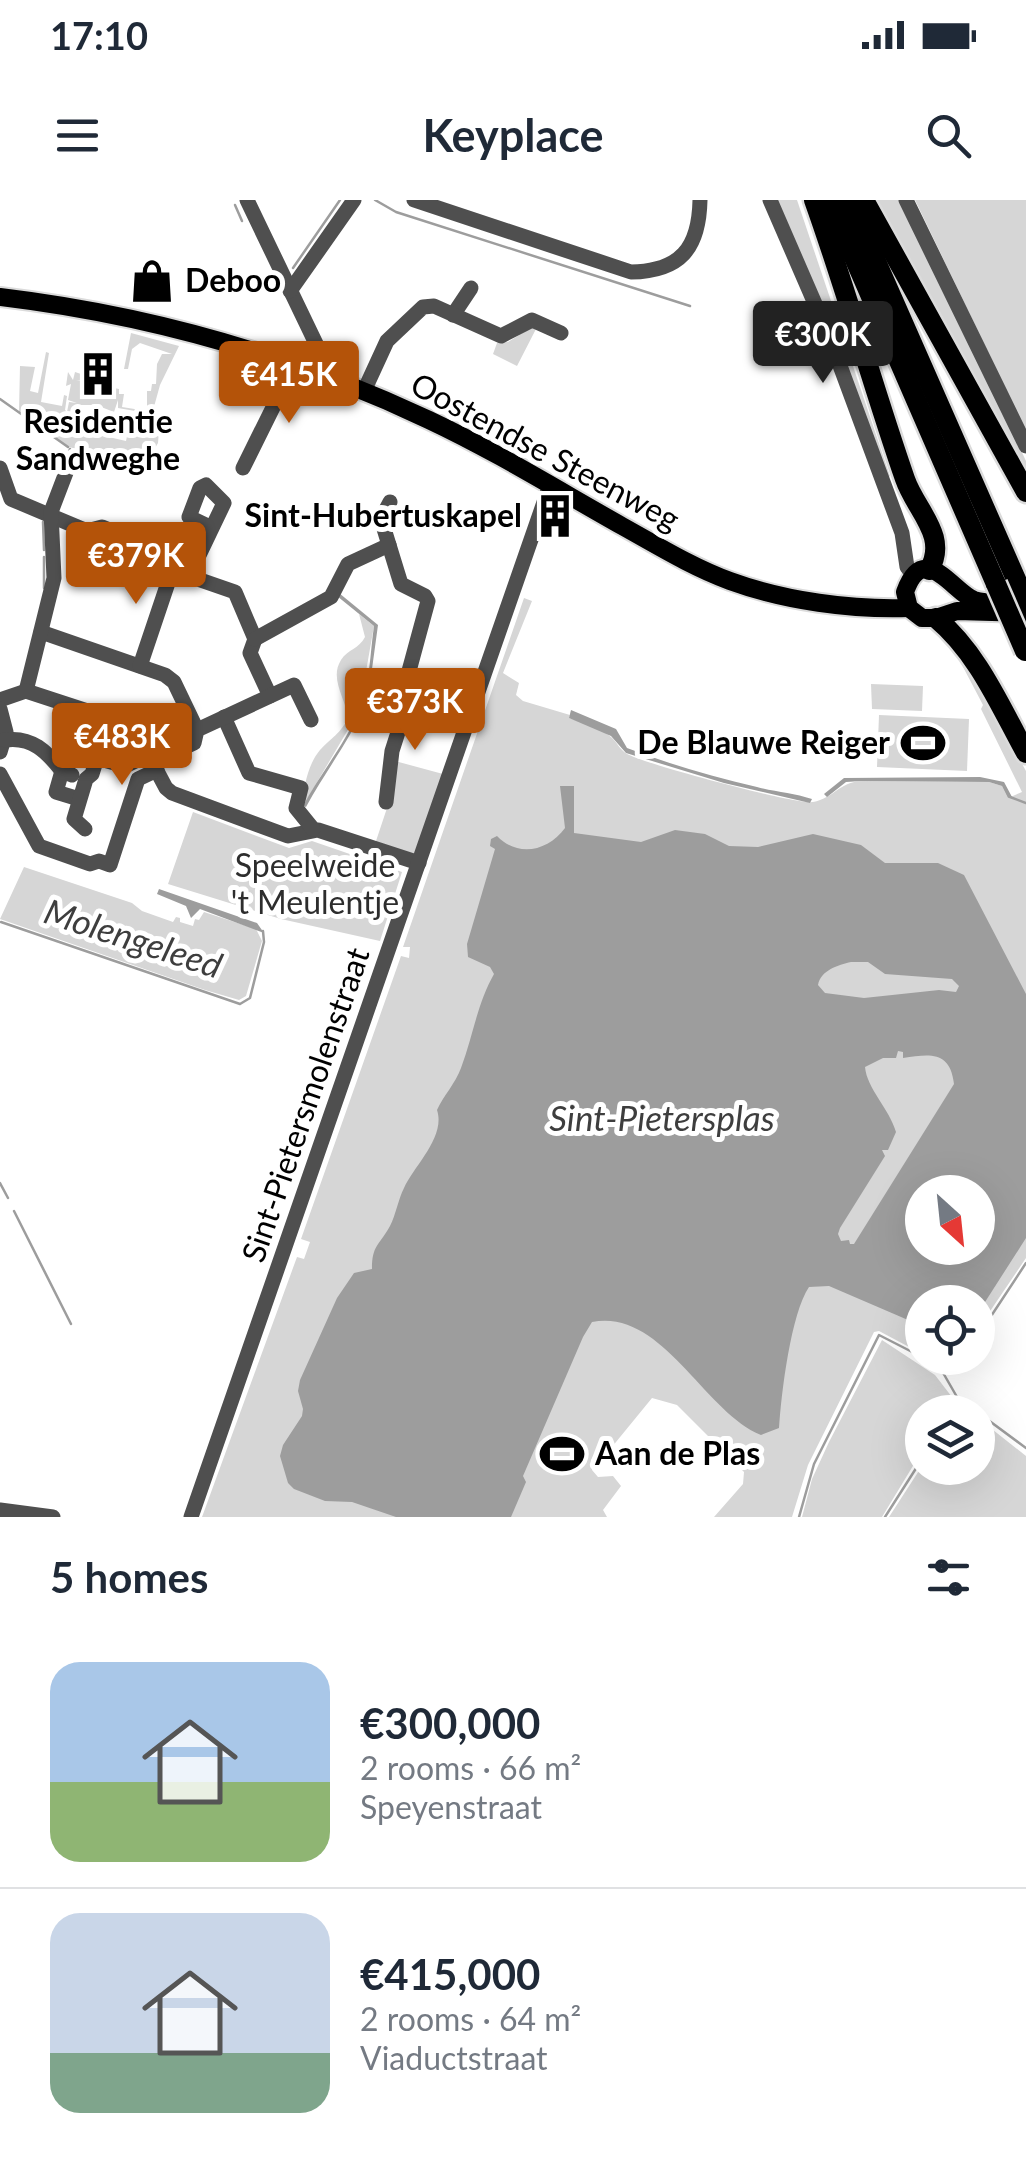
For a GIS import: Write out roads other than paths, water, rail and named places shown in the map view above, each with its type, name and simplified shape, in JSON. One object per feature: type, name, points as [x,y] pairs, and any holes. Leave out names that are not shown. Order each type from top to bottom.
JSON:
[{"type":"highway","points":[[814,200],[909,491],[936,540],[936,559],[913,583]]},
{"type":"highway","points":[[829,200],[1026,652]]},
{"type":"highway","points":[[849,200],[1023,596]]},
{"type":"highway","points":[[864,200],[1026,492]]},
{"type":"highway","points":[[936,618],[972,657],[1026,753]]},
{"type":"main road","name":"Oostendse Steenweg","points":[[0,297],[75,306],[162,324],[295,364],[433,422],[708,572],[755,588],[854,608],[913,583],[922,618],[936,618]]},
{"type":"main road","points":[[913,583],[945,574],[966,596],[981,602],[1023,596]]},
{"type":"main road","points":[[936,618],[957,610],[1026,613]]},
{"type":"street","points":[[247,200],[320,352],[318,372]]},
{"type":"street","points":[[290,291],[354,200]]},
{"type":"street","points":[[414,200],[630,272],[655,272],[680,259],[700,226],[700,200]]},
{"type":"street","points":[[770,200],[835,354],[902,534],[913,583]]},
{"type":"street","points":[[906,200],[1026,446]]},
{"type":"street","points":[[453,315],[471,288]]},
{"type":"street","points":[[364,390],[387,342],[418,310],[428,306],[500,336],[532,320],[561,333]]},
{"type":"street","points":[[243,468],[295,364]]},
{"type":"street","points":[[0,468],[11,499],[87,531],[102,528],[136,541],[139,549],[174,562],[183,574],[235,592],[255,638]]},
{"type":"street","points":[[26,691],[54,578],[51,516],[67,470]]},
{"type":"street","name":"Sint-Pietersmolenstraat","points":[[192,1517],[550,485]]},
{"type":"street","points":[[386,802],[392,751],[409,698],[406,682],[428,602],[425,596],[401,584],[381,518],[390,502]]},
{"type":"street","points":[[189,576],[210,527]]},
{"type":"street","points":[[270,696],[250,652],[255,638],[325,602],[336,590],[348,564],[389,545]]},
{"type":"street","points":[[140,666],[174,562]]},
{"type":"street","points":[[42,632],[174,682],[196,730],[194,743],[153,762],[125,766],[97,758],[74,819],[85,829]]},
{"type":"street","points":[[196,730],[294,685],[311,720]]},
{"type":"street","points":[[0,700],[26,691],[133,726],[172,793],[288,836],[313,829]]},
{"type":"street","points":[[409,698],[475,701]]},
{"type":"street","points":[[0,709],[2,746]]},
{"type":"street","points":[[224,718],[249,773],[301,788],[296,808],[313,829],[419,863]]},
{"type":"street","points":[[2,746],[12,738],[44,748],[62,771],[86,779]]},
{"type":"street","points":[[0,774],[39,846],[90,864],[99,861],[110,865],[138,779],[153,762]]},
{"type":"street","points":[[62,771],[56,792],[79,800]]},
{"type":"street","points":[[0,1510],[46,1516]]},
{"type":"water","points":[[339,593],[378,625],[369,691],[373,694],[393,687],[393,692],[366,703],[306,807],[303,806],[353,723],[368,680],[374,626],[337,596]]},
{"type":"water","points":[[571,710],[616,729],[627,748],[643,754],[724,779],[812,799],[810,803],[724,783],[626,753],[611,736],[569,718]]},
{"type":"water","points":[[980,777],[1004,782],[1012,797],[1008,798],[1002,786],[989,782],[846,782],[827,797],[824,794],[844,778]]},
{"type":"water","name":"Sint-Pietersplas","points":[[560,786],[574,786],[574,833],[641,842],[675,830],[705,834],[729,846],[758,847],[813,834],[861,845],[885,863],[938,863],[964,875],[1026,994],[1026,1238],[995,1286],[905,1285],[905,1319],[829,1286],[809,1287],[792,1334],[779,1428],[761,1435],[720,1406],[661,1346],[640,1331],[617,1322],[592,1322],[523,1476],[526,1482],[511,1517],[396,1517],[352,1502],[325,1501],[288,1483],[280,1456],[302,1416],[300,1380],[337,1298],[354,1273],[372,1269],[375,1250],[390,1226],[404,1188],[433,1141],[439,1120],[437,1110],[461,1068],[494,974],[490,967],[468,957],[467,944],[495,849],[490,846],[491,839],[497,836],[514,847],[532,849],[565,828]],"holes":[[[868,962],[885,974],[952,979],[959,986],[956,992],[939,990],[864,998],[825,993],[818,985],[826,972],[836,967]],[[898,1051],[903,1052],[903,1058],[943,1060],[954,1084],[854,1244],[850,1244],[849,1240],[841,1241],[840,1228],[885,1156],[882,1150],[888,1150],[896,1132],[865,1067],[883,1058],[896,1058]]]},
{"type":"water","points":[[159,889],[257,923],[264,933],[200,909],[191,918],[186,906],[157,894]]},
{"type":"waterway","points":[[293,268],[340,200]]},
{"type":"waterway","points":[[375,200],[396,212],[690,306]]},
{"type":"waterway","name":"Molengeleed","points":[[235,205],[242,221]]},
{"type":"waterway","points":[[0,399],[68,447]]},
{"type":"waterway","points":[[63,465],[70,449]]},
{"type":"waterway","points":[[43,522],[44,550]]},
{"type":"waterway","points":[[44,557],[44,588]]},
{"type":"waterway","points":[[1010,797],[1026,803]]},
{"type":"waterway","name":"Molengeleed","points":[[1,922],[240,1004],[250,998],[264,942],[263,931]]},
{"type":"waterway","points":[[0,1183],[8,1198]]},
{"type":"waterway","points":[[14,1211],[71,1324]]},
{"type":"waterway","points":[[995,1310],[1026,1263]]},
{"type":"waterway","points":[[799,1517],[814,1464],[879,1335],[905,1348]]},
{"type":"waterway","points":[[944,1375],[957,1397],[1026,1448]]},
{"type":"waterway","points":[[885,1517],[905,1485]]},
{"type":"place","name":"Deboo","points":[[152,281]]},
{"type":"place","name":"Residentie Sandweghe","points":[[98,374]]},
{"type":"place","name":"Sint-Hubertuskapel","points":[[555,516]]},
{"type":"place","name":"De Blauwe Reiger","points":[[923,743]]},
{"type":"place","name":"Aan de Plas","points":[[562,1454]]},
{"type":"park label","name":"Speelweide 't Meulentje","points":[[315,884]]}]
